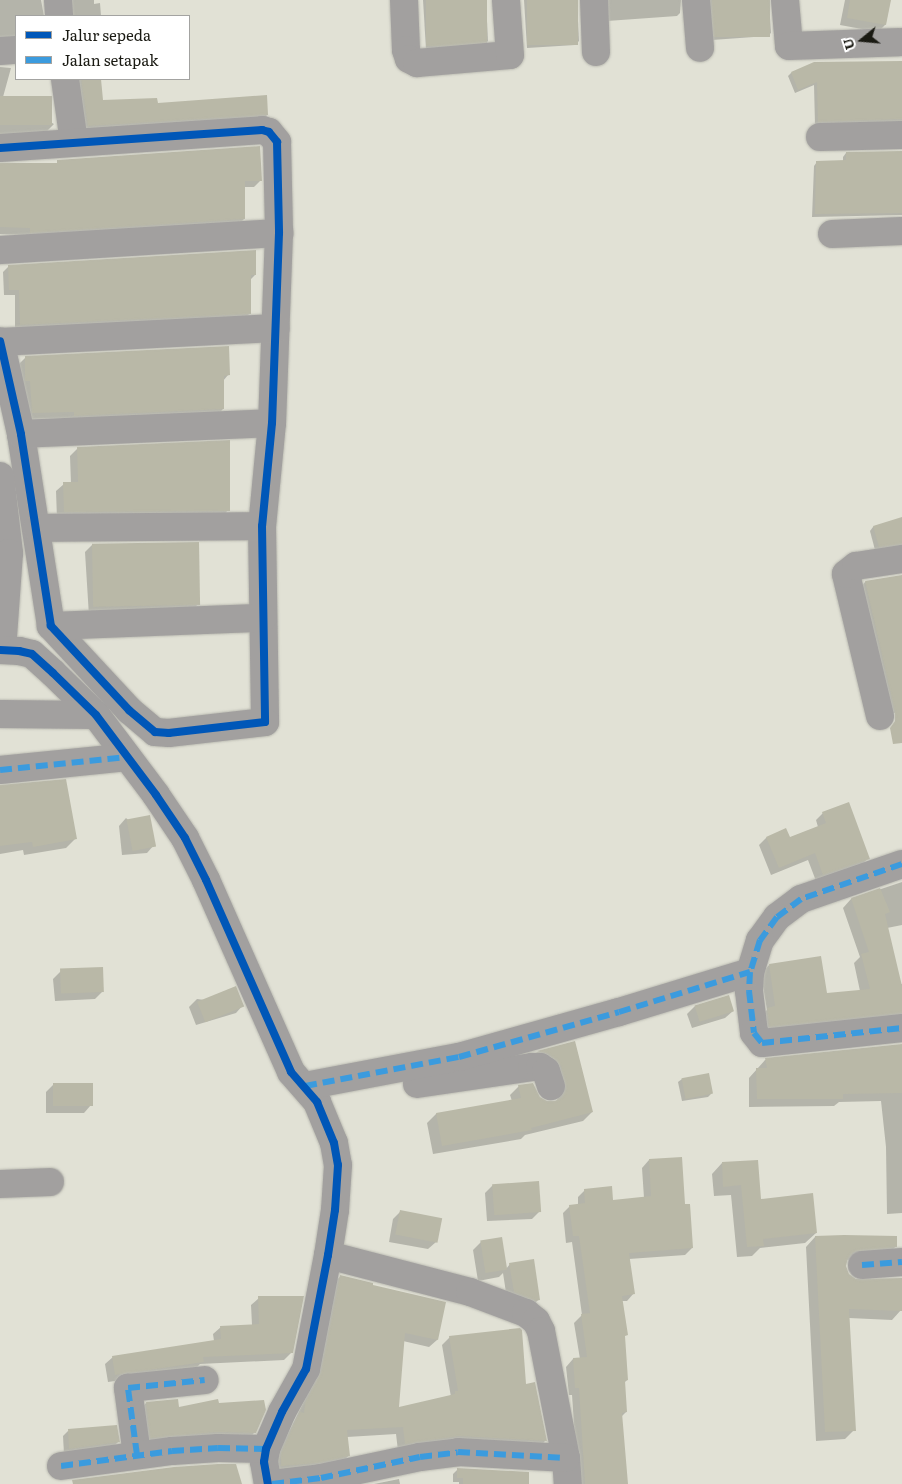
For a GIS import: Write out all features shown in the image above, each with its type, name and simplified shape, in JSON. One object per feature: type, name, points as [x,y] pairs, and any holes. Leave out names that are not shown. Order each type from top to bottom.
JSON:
[{"type":"street","points":[[58,0],[59,15]]},
{"type":"street","points":[[404,0],[406,50],[409,58],[417,63],[510,56],[506,0]]},
{"type":"street","points":[[594,0],[596,52]]},
{"type":"street","points":[[696,0],[700,48]]},
{"type":"street","points":[[785,0],[789,46],[902,42]]},
{"type":"street","points":[[0,51],[15,50]]},
{"type":"street","points":[[65,80],[74,142]]},
{"type":"street","points":[[0,148],[262,130],[269,132],[277,142],[279,233],[276,328],[272,424],[262,526],[265,722],[169,733],[155,732],[142,722],[51,626],[21,434],[0,341],[276,328]]},
{"type":"street","points":[[820,137],[902,135]]},
{"type":"street","points":[[832,234],[902,231]]},
{"type":"street","points":[[0,250],[279,233]]},
{"type":"street","points":[[21,434],[272,424]]},
{"type":"street","points":[[0,476],[4,553],[1,650],[32,654],[96,715],[185,838],[206,880],[291,1072],[311,1094],[334,1143],[338,1165],[335,1210],[328,1255],[306,1369],[282,1412],[266,1449],[264,1462],[270,1484],[321,1478],[420,1457],[458,1452],[567,1471],[541,1331],[536,1321],[526,1313],[470,1292],[328,1255]]},
{"type":"street","points":[[37,528],[262,526]]},
{"type":"street","points":[[880,716],[846,574],[856,566],[902,559]]},
{"type":"street","points":[[51,626],[263,618]]},
{"type":"street","points":[[0,714],[96,715]]},
{"type":"street","points":[[0,770],[127,757]]},
{"type":"street","points":[[902,864],[801,899],[777,917],[760,940],[750,972],[754,1033],[762,1043],[902,1028]]},
{"type":"street","points":[[311,1094],[459,1058],[750,972]]},
{"type":"street","points":[[311,1094],[428,1082],[532,1067],[540,1067],[546,1071],[551,1086]]},
{"type":"street","points":[[0,1184],[50,1182]]},
{"type":"street","points":[[862,1265],[902,1262]]},
{"type":"street","points":[[137,1455],[128,1388],[205,1380]]},
{"type":"street","points":[[61,1466],[137,1455],[218,1448],[266,1449]]},
{"type":"building","points":[[426,0],[487,0],[487,46],[426,46]]},
{"type":"building","points":[[527,0],[578,0],[578,45],[527,45]]},
{"type":"building","points":[[712,0],[770,0],[770,37],[712,37]]},
{"type":"building","points":[[850,0],[891,0],[886,25],[847,18]]},
{"type":"building","points":[[902,61],[902,119],[818,122],[817,82],[798,90],[791,72],[814,62]]},
{"type":"building","points":[[81,80],[101,80],[103,100],[157,98],[158,103],[267,95],[268,115],[88,126]]},
{"type":"building","points":[[0,96],[52,96],[52,125],[0,125]]},
{"type":"building","points":[[260,146],[262,181],[245,181],[245,219],[30,233],[30,228],[0,227],[0,163],[57,163],[57,160]]},
{"type":"building","points":[[902,151],[902,213],[815,214],[816,161],[846,160],[846,152]]},
{"type":"building","points":[[256,250],[256,275],[251,275],[251,314],[20,325],[19,290],[9,290],[8,265]]},
{"type":"building","points":[[229,346],[230,375],[224,376],[224,409],[74,416],[74,412],[32,413],[30,381],[25,381],[25,356]]},
{"type":"building","points":[[230,440],[230,511],[64,512],[63,482],[78,482],[77,447]]},
{"type":"building","points":[[902,517],[902,544],[879,547],[873,526]]},
{"type":"building","points":[[199,542],[200,605],[93,607],[92,544]]},
{"type":"building","points":[[902,575],[902,743],[893,744],[890,728],[895,721],[895,712],[865,581]]},
{"type":"building","points":[[66,779],[77,839],[33,847],[32,842],[0,846],[0,785]]},
{"type":"building","points":[[849,802],[870,859],[823,875],[815,853],[779,868],[766,837],[786,828],[790,837],[826,823],[822,812]]},
{"type":"building","points":[[150,815],[156,846],[133,851],[126,820]]},
{"type":"building","points":[[880,888],[890,912],[885,914],[902,986],[902,1013],[769,1027],[767,1008],[775,1006],[769,964],[821,956],[827,993],[870,989],[861,954],[869,952],[851,898]]},
{"type":"building","points":[[103,967],[104,992],[61,993],[60,969]]},
{"type":"building","points":[[236,986],[244,1006],[205,1022],[197,1002]]},
{"type":"building","points":[[729,995],[734,1011],[700,1022],[695,1006]]},
{"type":"building","points":[[575,1041],[593,1112],[531,1128],[532,1130],[442,1146],[436,1113],[521,1098],[518,1085],[533,1083],[540,1097],[547,1101],[555,1101],[562,1097],[566,1089],[561,1066],[549,1054],[537,1051]]},
{"type":"building","points":[[902,1044],[902,1093],[843,1094],[843,1099],[757,1099],[756,1068],[767,1068],[765,1058]]},
{"type":"building","points":[[709,1073],[713,1094],[686,1099],[682,1078]]},
{"type":"building","points":[[53,1083],[93,1083],[93,1106],[53,1106]]},
{"type":"building","points":[[682,1157],[685,1204],[690,1204],[693,1248],[629,1253],[635,1294],[622,1296],[628,1335],[625,1336],[628,1380],[625,1381],[627,1412],[622,1413],[628,1484],[585,1484],[579,1388],[575,1388],[573,1358],[587,1357],[581,1314],[590,1313],[579,1236],[573,1236],[569,1205],[585,1203],[584,1189],[612,1186],[613,1200],[651,1196],[649,1159]]},
{"type":"building","points":[[758,1160],[761,1199],[813,1193],[817,1233],[763,1239],[764,1246],[747,1247],[741,1185],[723,1187],[722,1162]]},
{"type":"building","points":[[539,1181],[541,1212],[494,1215],[492,1184]]},
{"type":"building","points":[[400,1210],[442,1218],[437,1243],[395,1235]]},
{"type":"building","points":[[815,1236],[897,1236],[897,1247],[854,1252],[848,1258],[846,1266],[849,1274],[856,1279],[902,1278],[902,1311],[849,1309],[856,1431],[825,1432]]},
{"type":"building","points":[[502,1237],[507,1270],[485,1273],[480,1240]]},
{"type":"building","points":[[534,1259],[540,1300],[535,1301],[514,1292],[509,1263]]},
{"type":"building","points":[[340,1275],[373,1283],[373,1285],[446,1302],[438,1340],[405,1333],[399,1407],[455,1394],[455,1391],[458,1391],[449,1336],[520,1328],[522,1330],[526,1384],[535,1382],[547,1441],[459,1436],[405,1444],[403,1427],[347,1430],[350,1456],[318,1463],[281,1466],[281,1453],[300,1412],[304,1413],[305,1403],[321,1372]]},
{"type":"building","points":[[258,1296],[304,1296],[293,1353],[203,1357],[204,1362],[115,1375],[112,1356],[221,1339],[220,1326],[259,1324]]},
{"type":"building","points":[[178,1399],[179,1407],[218,1399],[219,1403],[264,1400],[266,1410],[256,1433],[217,1432],[150,1438],[146,1402]]},
{"type":"building","points":[[117,1425],[120,1442],[69,1449],[68,1429]]},
{"type":"building","points":[[236,1464],[242,1484],[73,1484],[72,1480],[174,1467]]},
{"type":"building","points":[[457,1468],[529,1472],[529,1484],[463,1484],[463,1478],[457,1478]]},
{"type":"marked path","points":[[0,770],[127,757]]},
{"type":"marked path","points":[[902,864],[801,899],[777,917],[760,940],[750,972],[749,991],[754,1033],[762,1043],[902,1028]]},
{"type":"marked path","points":[[305,1086],[459,1057],[619,1012],[750,972]]},
{"type":"marked path","points":[[862,1265],[902,1262]]},
{"type":"marked path","points":[[137,1455],[128,1388],[205,1380]]},
{"type":"marked path","points":[[61,1466],[172,1451],[218,1448],[266,1449]]},
{"type":"marked path","points":[[272,1484],[321,1478],[420,1457],[458,1452],[566,1458]]},
{"type":"cycle path","points":[[0,148],[262,130],[269,132],[277,142],[279,233],[272,423],[262,526],[265,722],[169,733],[155,732],[129,710],[51,626],[21,434],[0,341]]},
{"type":"cycle path","points":[[0,650],[32,654],[53,673],[96,715],[156,795],[185,838],[206,880],[291,1072],[317,1102],[334,1143],[338,1165],[335,1210],[306,1369],[282,1412],[266,1449],[264,1462],[268,1484]]}]
